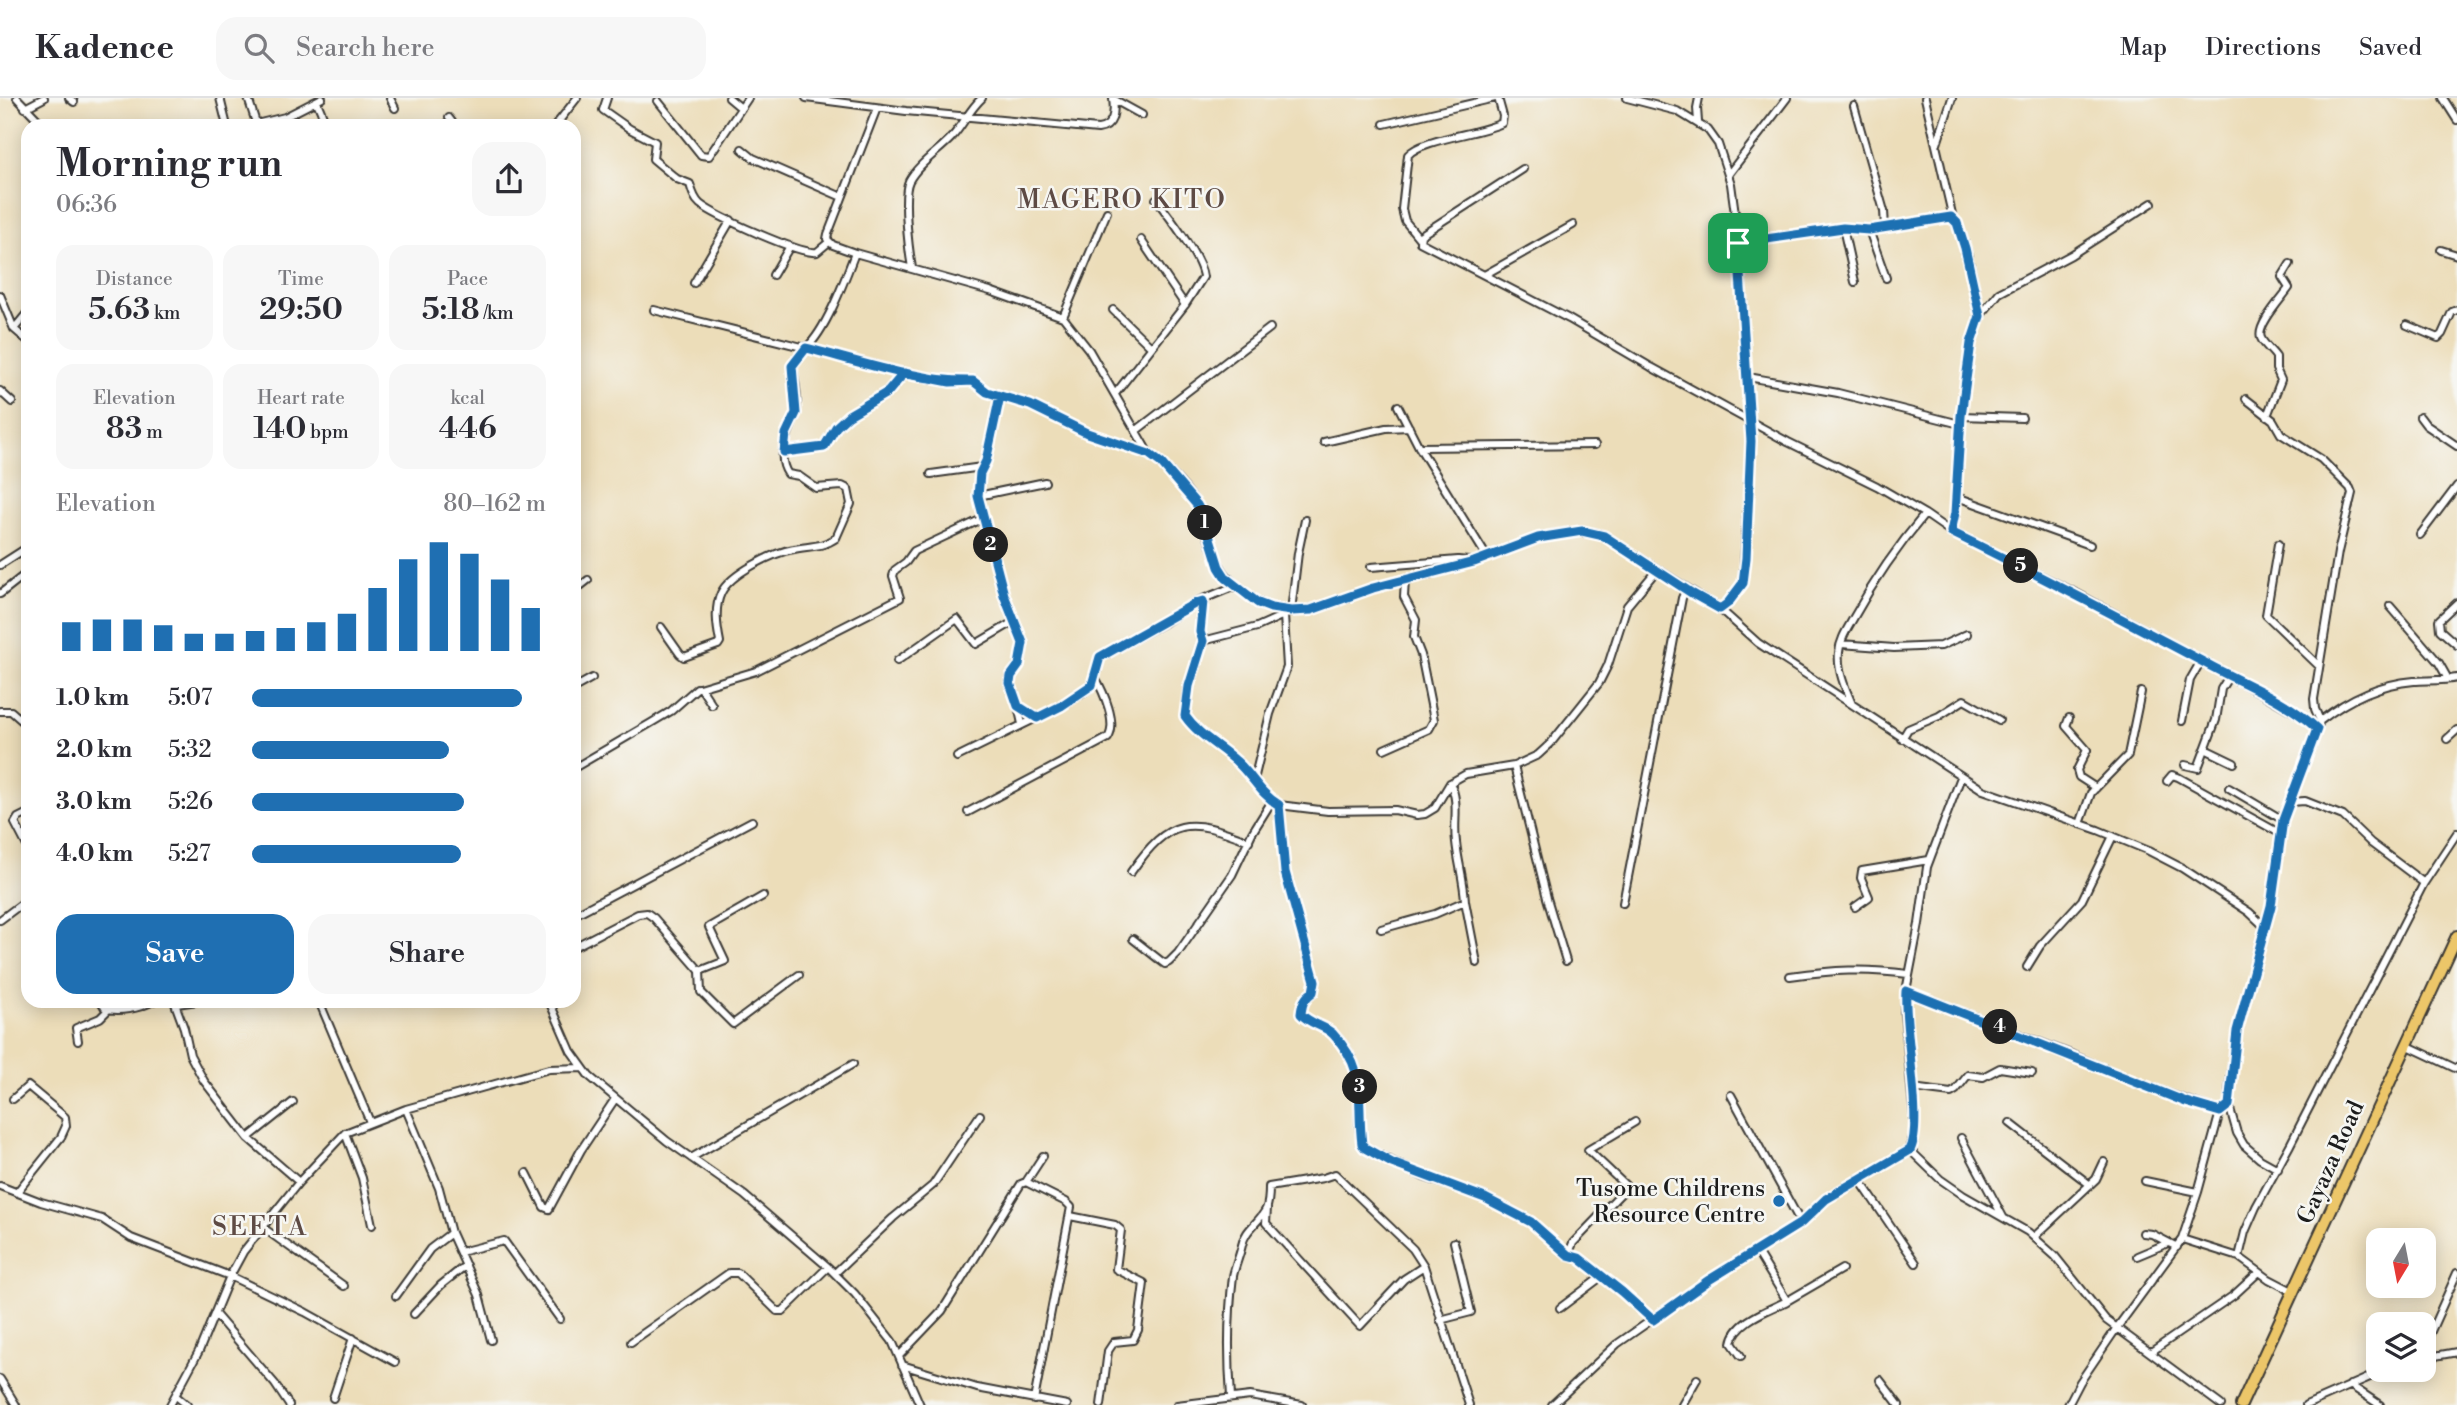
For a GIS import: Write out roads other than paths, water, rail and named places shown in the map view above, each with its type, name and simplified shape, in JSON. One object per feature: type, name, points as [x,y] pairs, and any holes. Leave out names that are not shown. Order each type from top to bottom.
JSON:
[{"type":"main road","name":"Gayaza Road","points":[[2241,1405],[2457,936]]},
{"type":"street","points":[[17,98],[37,119]]},
{"type":"street","points":[[25,108],[44,98]]},
{"type":"street","points":[[220,98],[225,119]]},
{"type":"street","points":[[248,98],[255,119]]},
{"type":"street","points":[[390,98],[396,108]]},
{"type":"street","points":[[560,119],[577,98]]},
{"type":"street","points":[[607,98],[603,110],[655,142],[653,159],[677,179],[690,184],[699,204],[811,253],[820,250],[829,242],[830,227],[877,108]]},
{"type":"street","points":[[729,98],[741,108]]},
{"type":"street","points":[[658,101],[701,155],[706,157],[748,98]]},
{"type":"street","points":[[806,98],[851,101],[877,108],[1088,129],[1106,128],[1113,115],[1112,98]]},
{"type":"street","points":[[912,268],[907,239],[907,185],[912,176],[954,135],[982,98]]},
{"type":"street","points":[[1112,98],[1142,115]]},
{"type":"street","points":[[1384,124],[1497,98],[1503,116],[1502,122],[1413,150],[1408,155],[1402,209],[1405,221],[1420,242],[1486,275],[1925,513],[1951,532],[2076,593],[2229,676],[2306,719],[2317,729]]},
{"type":"street","points":[[1628,98],[1677,111],[1698,122],[1718,144],[1728,175],[1738,243],[1751,441],[1743,583],[1720,609]]},
{"type":"street","points":[[1698,122],[1699,98]]},
{"type":"street","points":[[1728,175],[1787,98]]},
{"type":"street","points":[[1926,98],[1952,211],[1951,217]]},
{"type":"street","points":[[1936,146],[1952,98]]},
{"type":"street","points":[[2443,98],[2457,120]]},
{"type":"street","points":[[278,119],[320,100],[325,119]]},
{"type":"street","points":[[1854,106],[1884,211],[1885,227]]},
{"type":"street","points":[[742,149],[753,158],[842,197]]},
{"type":"street","points":[[1419,238],[1478,196],[1523,169]]},
{"type":"street","points":[[1115,394],[1201,283],[1203,270],[1156,199]]},
{"type":"street","points":[[1951,532],[1961,416],[1971,343],[1980,316],[1999,293],[2071,255],[2152,203]]},
{"type":"street","points":[[1063,317],[1107,212]]},
{"type":"street","points":[[1738,243],[1843,228],[1869,230],[1951,217]]},
{"type":"street","points":[[1951,217],[1957,223],[1965,248],[1980,316]]},
{"type":"street","points":[[694,283],[731,220]]},
{"type":"street","points":[[1486,275],[1573,225]]},
{"type":"street","points":[[1843,228],[1856,282]]},
{"type":"street","points":[[1869,230],[1886,278]]},
{"type":"street","points":[[1141,240],[1185,305]]},
{"type":"street","points":[[829,242],[855,253],[990,290],[1063,317],[1089,350],[1149,454]]},
{"type":"street","points":[[773,275],[790,246]]},
{"type":"street","points":[[2441,250],[2457,255]]},
{"type":"street","points":[[661,627],[684,657],[718,645],[717,608],[722,590],[741,573],[766,557],[835,540],[851,504],[848,489],[842,486],[816,488],[799,476],[788,474],[783,464],[786,434],[796,413],[792,366],[815,339],[844,283],[855,253]]},
{"type":"street","points":[[2267,415],[2281,380],[2276,369],[2276,356],[2260,333],[2266,318],[2288,290],[2289,286],[2282,277],[2290,264]]},
{"type":"street","points":[[0,295],[14,329],[21,335]]},
{"type":"street","points":[[654,310],[904,373],[950,382],[973,381],[987,392],[1048,412],[1087,433],[1149,454],[1161,463],[1197,505],[1219,567],[1235,586],[1258,603],[1287,613]]},
{"type":"street","points":[[1113,310],[1151,347]]},
{"type":"street","points":[[2407,325],[2438,338],[2452,312],[2457,310]]},
{"type":"street","points":[[14,329],[21,320]]},
{"type":"street","points":[[1137,430],[1270,328]]},
{"type":"street","points":[[784,452],[824,447],[836,427],[849,415],[888,392],[904,373]]},
{"type":"street","points":[[1748,377],[1838,393],[1960,424]]},
{"type":"street","points":[[0,391],[12,402]]},
{"type":"street","points":[[1000,396],[986,461],[977,486],[1004,595],[1023,643],[1019,665],[1010,679],[1022,724]]},
{"type":"street","points":[[2246,399],[2273,420],[2281,434],[2321,459],[2352,493],[2338,552],[2319,666],[2314,704],[2320,722]]},
{"type":"street","points":[[1398,406],[1419,447],[1487,557]]},
{"type":"street","points":[[1961,416],[2022,418]]},
{"type":"street","points":[[2420,417],[2426,425],[2457,446]]},
{"type":"street","points":[[1324,442],[1386,428],[1409,427]]},
{"type":"street","points":[[1419,447],[1595,445]]},
{"type":"street","points":[[931,474],[982,467]]},
{"type":"street","points":[[978,496],[1045,482]]},
{"type":"street","points":[[2420,535],[2457,486]]},
{"type":"street","points":[[2450,496],[2457,502]]},
{"type":"street","points":[[1956,497],[2090,545]]},
{"type":"street","points":[[1853,706],[1841,674],[1841,644],[1876,578],[1899,544],[1925,513]]},
{"type":"street","points":[[581,764],[671,711],[691,691],[756,671],[900,598],[893,576],[895,570],[906,562],[914,551],[984,518]]},
{"type":"street","points":[[1254,780],[1270,714],[1287,667],[1287,613],[1305,520]]},
{"type":"street","points":[[1203,641],[1257,627],[1287,613],[1311,610],[1349,596],[1474,562],[1538,538],[1582,531],[1604,536],[1720,609],[1758,643],[1961,778],[1994,796],[2113,836],[2182,869],[2249,912],[2266,928]]},
{"type":"street","points":[[2278,544],[2266,615],[2319,666]]},
{"type":"street","points":[[0,565],[21,552]]},
{"type":"street","points":[[1371,568],[1458,560],[1474,562]]},
{"type":"street","points":[[1203,601],[1200,632],[1203,641],[1189,686],[1185,716],[1197,730],[1238,762],[1272,801],[1279,805],[1309,810],[1395,810],[1417,815],[1435,808],[1450,783],[1465,774],[1514,766],[1538,755],[1552,743],[1588,698],[1608,665],[1627,606],[1656,570]]},
{"type":"street","points":[[0,594],[21,578]]},
{"type":"street","points":[[581,586],[588,580]]},
{"type":"street","points":[[1384,749],[1429,729],[1435,714],[1414,637],[1416,620],[1404,597],[1405,580]]},
{"type":"street","points":[[957,757],[1037,718],[1088,689],[1095,677],[1100,657],[1196,603],[1235,586]]},
{"type":"street","points":[[1623,903],[1668,664],[1686,589]]},
{"type":"street","points":[[2457,603],[2439,620],[2440,630],[2457,645]]},
{"type":"street","points":[[2390,606],[2439,663],[2448,679]]},
{"type":"street","points":[[897,661],[957,619],[976,645],[1015,621]]},
{"type":"street","points":[[1841,644],[1894,649],[1941,646],[1967,634]]},
{"type":"street","points":[[2182,721],[2190,680],[2201,661]]},
{"type":"street","points":[[2185,765],[2198,768],[2216,720],[2221,689],[2229,676]]},
{"type":"street","points":[[968,812],[1108,738],[1112,730],[1111,719],[1095,677]]},
{"type":"street","points":[[581,684],[592,678]]},
{"type":"street","points":[[2278,1169],[2260,1159],[2244,1145],[2237,1133],[2229,1105],[2237,1031],[2266,928],[2283,820],[2320,722],[2340,706],[2372,690],[2399,682],[2457,678]]},
{"type":"street","points":[[699,688],[712,705]]},
{"type":"street","points":[[2080,824],[2089,796],[2128,755],[2140,692]]},
{"type":"street","points":[[1902,739],[1908,729],[1939,716],[1964,700],[1999,720]]},
{"type":"street","points":[[1018,706],[1037,718]]},
{"type":"street","points":[[0,711],[11,711],[21,720]]},
{"type":"street","points":[[2069,718],[2066,726],[2087,750],[2077,770],[2079,777],[2096,789]]},
{"type":"street","points":[[2446,739],[2457,730]]},
{"type":"street","points":[[2205,750],[2234,763]]},
{"type":"street","points":[[1514,766],[1547,898],[1566,961]]},
{"type":"street","points":[[2167,781],[2172,775],[2178,777],[2281,834]]},
{"type":"street","points":[[1552,1405],[1617,1344],[1756,1250],[1801,1223],[1826,1199],[1910,1150],[1915,1128],[1904,1012],[1908,974],[1929,860],[1961,778]]},
{"type":"street","points":[[1450,783],[1455,793],[1455,838],[1477,963]]},
{"type":"street","points":[[2229,788],[2283,820]]},
{"type":"street","points":[[1133,939],[1165,964],[1169,962],[1232,874],[1272,801]]},
{"type":"street","points":[[2290,802],[2305,801],[2343,816],[2371,843],[2424,883]]},
{"type":"street","points":[[1279,805],[1285,872],[1315,981],[1313,992],[1306,996],[1301,1014],[1309,1022],[1334,1034],[1352,1059],[1359,1079],[1362,1144],[1392,1163],[1485,1198],[1531,1222],[1568,1255],[1579,1258],[1653,1320]]},
{"type":"street","points":[[21,818],[15,823],[21,835]]},
{"type":"street","points":[[581,911],[752,821]]},
{"type":"street","points":[[1131,872],[1150,846],[1182,826],[1204,825],[1249,841]]},
{"type":"street","points":[[2239,1257],[2250,1219],[2424,883],[2457,833]]},
{"type":"street","points":[[2027,967],[2040,946],[2082,900],[2113,836]]},
{"type":"street","points":[[1856,907],[1869,897],[1861,878],[1862,871],[1929,860]]},
{"type":"street","points":[[700,971],[724,961],[709,927],[763,896]]},
{"type":"street","points":[[1381,929],[1435,914],[1465,901]]},
{"type":"street","points":[[0,920],[21,904]]},
{"type":"street","points":[[581,943],[638,914],[647,913],[700,971],[701,992],[733,1024],[799,975]]},
{"type":"street","points":[[1790,976],[1840,969],[1908,974]]},
{"type":"street","points":[[1906,991],[2135,1082],[2220,1112]]},
{"type":"street","points":[[78,1041],[76,1028],[100,1018],[108,1010],[126,1008]]},
{"type":"street","points":[[177,1008],[190,1055],[204,1081],[248,1138],[299,1181]]},
{"type":"street","points":[[321,1008],[370,1122]]},
{"type":"street","points":[[552,1008],[561,1031],[582,1068],[615,1099],[744,1195],[835,1273],[886,1333],[900,1355],[920,1405]]},
{"type":"street","points":[[2406,1045],[2457,1069]]},
{"type":"street","points":[[691,1158],[852,1064]]},
{"type":"street","points":[[170,1405],[199,1351],[230,1276],[262,1227],[299,1181],[345,1133],[406,1109],[549,1069],[582,1068]]},
{"type":"street","points":[[1912,1088],[1951,1093],[1968,1075],[1983,1077],[2000,1068],[2032,1073]]},
{"type":"street","points":[[13,1099],[28,1086],[65,1117],[66,1126],[61,1137],[17,1192]]},
{"type":"street","points":[[1731,1095],[1801,1223]]},
{"type":"street","points":[[527,1173],[540,1203],[549,1209],[615,1099]]},
{"type":"street","points":[[248,1138],[293,1102]]},
{"type":"street","points":[[2068,1405],[2080,1382],[2116,1329],[2182,1239],[2220,1112],[2229,1105]]},
{"type":"street","points":[[406,1109],[439,1188],[452,1233],[479,1295],[491,1340]]},
{"type":"street","points":[[835,1273],[893,1218],[933,1185],[980,1115]]},
{"type":"street","points":[[1568,1255],[1573,1243],[1627,1187],[1588,1150],[1635,1122]]},
{"type":"street","points":[[2010,1123],[2089,1184]]},
{"type":"street","points":[[345,1133],[362,1178],[372,1225]]},
{"type":"street","points":[[1961,1138],[2004,1219]]},
{"type":"street","points":[[1910,1150],[1948,1184],[2034,1237],[2055,1256],[2116,1329],[2221,1405]]},
{"type":"street","points":[[900,1355],[942,1311],[1021,1184],[1026,1182],[1043,1156]]},
{"type":"street","points":[[2034,1237],[2096,1179],[2104,1161]]},
{"type":"street","points":[[1424,1266],[1404,1279],[1360,1326],[1266,1223],[1269,1187],[1335,1174],[1413,1249],[1424,1266],[1429,1276],[1440,1320],[1454,1354],[1469,1405]]},
{"type":"street","points":[[1859,1179],[1916,1263]]},
{"type":"street","points":[[2145,1181],[2198,1192]]},
{"type":"street","points":[[1026,1182],[1071,1207],[1034,1400]]},
{"type":"street","points":[[0,1186],[41,1202],[102,1219],[131,1238],[230,1276],[395,1362]]},
{"type":"street","points":[[1231,1397],[1228,1353],[1234,1272],[1242,1242],[1267,1208]]},
{"type":"street","points":[[1070,1216],[1115,1225],[1121,1230],[1116,1269],[1144,1283],[1138,1330],[1133,1340],[1114,1342],[1108,1352],[1101,1405]]},
{"type":"street","points":[[262,1227],[344,1286]]},
{"type":"street","points":[[396,1296],[430,1249],[452,1233]]},
{"type":"street","points":[[2143,1233],[2152,1234],[2177,1247]]},
{"type":"street","points":[[2182,1239],[2239,1257],[2294,1292]]},
{"type":"street","points":[[460,1252],[505,1241],[560,1319]]},
{"type":"street","points":[[1440,1320],[1471,1312],[1454,1242]]},
{"type":"street","points":[[2137,1256],[2168,1243]]},
{"type":"street","points":[[1756,1250],[1787,1301]]},
{"type":"street","points":[[414,1314],[441,1285],[466,1265]]},
{"type":"street","points":[[631,1342],[729,1273],[736,1272],[741,1275],[780,1312],[828,1267]]},
{"type":"street","points":[[1741,1356],[1732,1343],[1734,1333],[1750,1321],[1842,1269]]},
{"type":"street","points":[[2151,1352],[2234,1295],[2259,1272]]},
{"type":"street","points":[[2436,1320],[2457,1273]]},
{"type":"street","points":[[1560,1308],[1601,1277]]},
{"type":"street","points":[[215,1314],[275,1384],[289,1405]]},
{"type":"street","points":[[333,1398],[353,1338]]},
{"type":"street","points":[[2436,1356],[2457,1352]]},
{"type":"street","points":[[902,1365],[977,1388],[1067,1405]]},
{"type":"street","points":[[2306,1405],[2366,1378]]},
{"type":"street","points":[[0,1379],[16,1405]]},
{"type":"street","points":[[1682,1405],[1698,1379]]},
{"type":"street","points":[[1880,1380],[1899,1405]]},
{"type":"street","points":[[2350,1385],[2380,1405]]},
{"type":"street","points":[[176,1396],[187,1405]]},
{"type":"street","points":[[1177,1405],[1250,1396],[1302,1405]]},
{"type":"place","name":"Tusome Childrens Resource Centre","points":[[1779,1201]]},
{"type":"district","name":"MAGERO KITO","points":[[1122,199]]},
{"type":"district","name":"SEETA","points":[[260,1226]]}]
